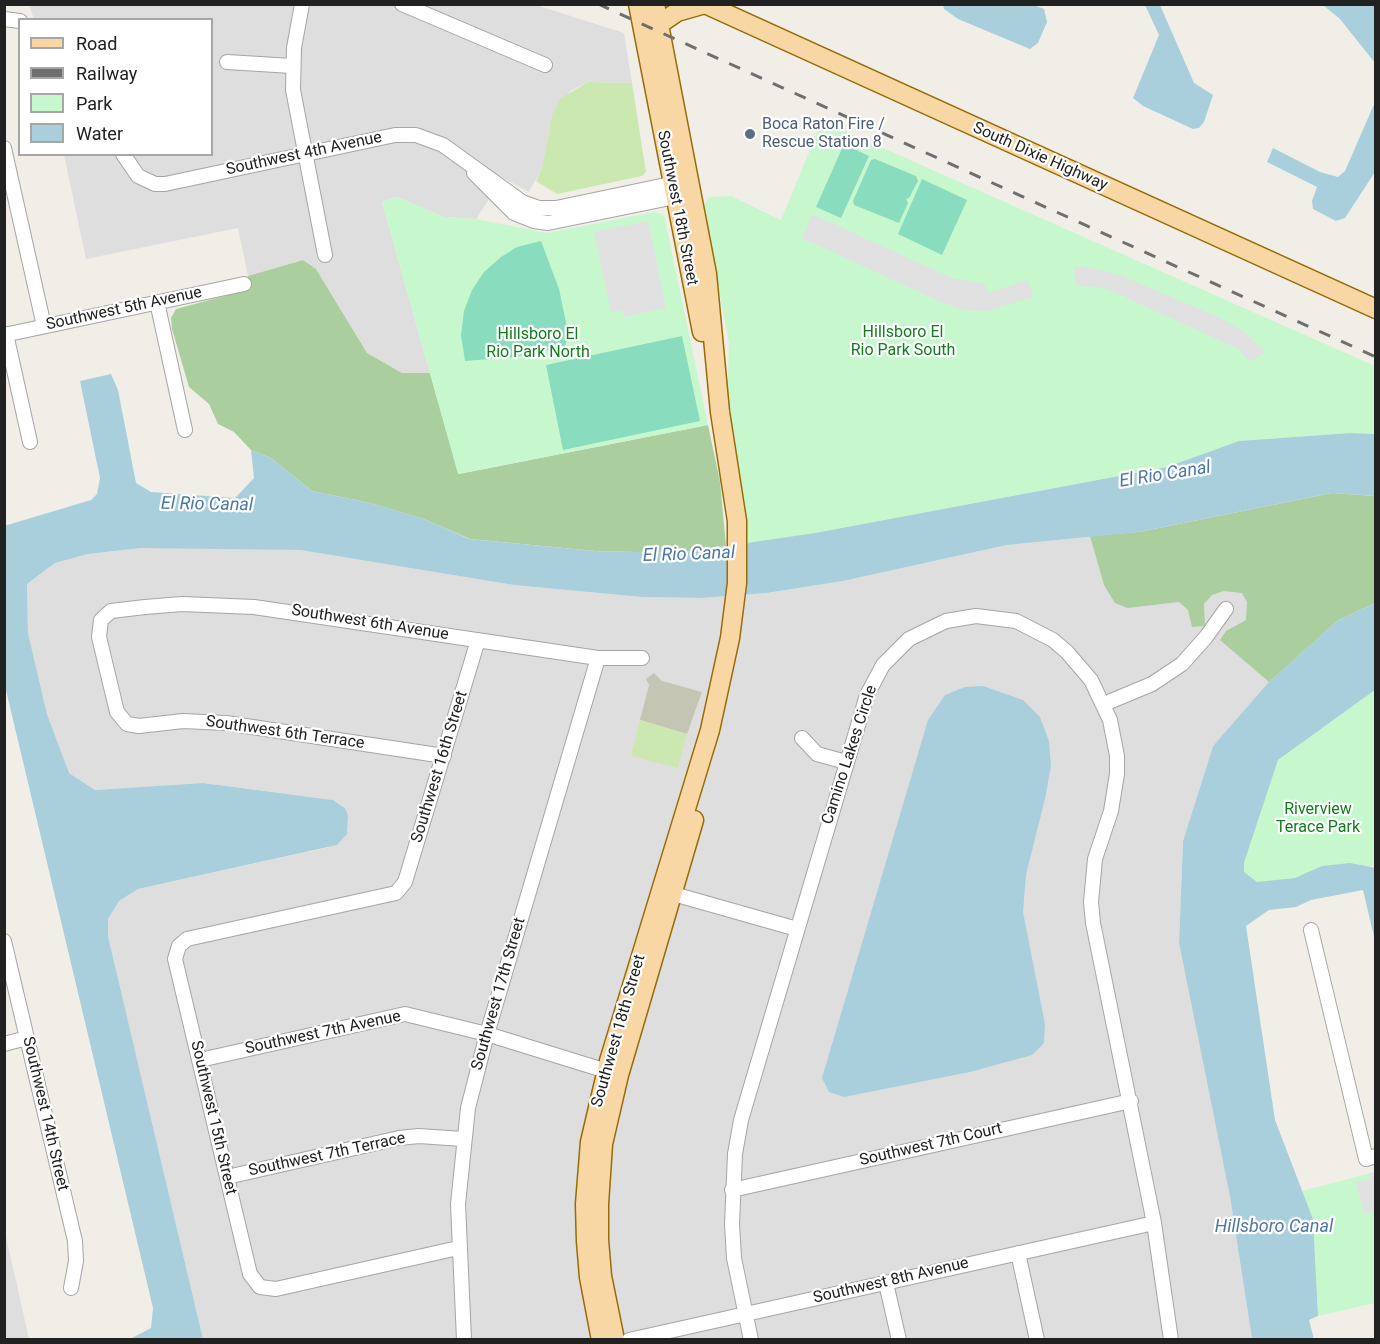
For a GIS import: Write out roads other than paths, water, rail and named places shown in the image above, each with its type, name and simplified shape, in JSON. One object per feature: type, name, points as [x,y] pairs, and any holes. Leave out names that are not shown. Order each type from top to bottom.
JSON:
[{"type":"main road","name":"Southwest 18th Street","points":[[638,4],[682,188]]},
{"type":"main road","name":"Southwest 18th Street","points":[[601,1340],[589,1277],[585,1204],[590,1142],[613,1073],[666,892],[710,730],[734,610],[737,521],[720,412],[710,375],[654,4]]},
{"type":"main road","points":[[658,25],[677,12],[705,4]]},
{"type":"main road","name":"South Dixie Highway","points":[[705,4],[1376,309]]},
{"type":"main road","name":"Southwest 18th Street","points":[[613,1073],[603,1144],[599,1204],[603,1276],[615,1340]]},
{"type":"street","points":[[303,4],[292,66],[295,109],[325,255]]},
{"type":"street","points":[[402,4],[545,65]]},
{"type":"street","points":[[227,62],[292,66]]},
{"type":"street","name":"Southwest 4th Avenue","points":[[124,156],[131,170],[141,178],[165,184],[395,135],[416,135],[443,145],[534,221],[548,223],[682,188]]},
{"type":"street","points":[[4,148],[8,179],[44,326]]},
{"type":"street","name":"Southwest 5th Avenue","points":[[5,335],[244,284]]},
{"type":"street","points":[[157,302],[185,430]]},
{"type":"street","points":[[5,335],[30,442]]},
{"type":"street","name":"Southwest 6th Avenue","points":[[127,724],[117,712],[99,637],[101,620],[111,611],[163,605],[218,604],[290,611],[598,658],[642,658]]},
{"type":"street","points":[[1104,704],[1152,684],[1182,664],[1206,637],[1226,609]]},
{"type":"street","name":"Camino Lakes Circle","points":[[751,1340],[734,1258],[732,1190],[735,1154],[746,1098],[846,762],[867,695],[887,660],[918,633],[956,619],[976,616],[1007,619],[1044,634],[1080,665],[1104,704],[1114,738],[1117,774],[1111,811],[1095,860],[1093,923],[1154,1223],[1171,1340]]},
{"type":"street","name":"Southwest 16th Street","points":[[178,946],[187,939],[396,892],[405,882],[478,640]]},
{"type":"street","name":"Southwest 17th Street","points":[[464,1340],[458,1204],[464,1139],[476,1071],[598,658]]},
{"type":"street","name":"Southwest 6th Terrace","points":[[127,724],[139,726],[183,721],[218,722],[444,756]]},
{"type":"street","points":[[802,738],[817,753],[846,762]]},
{"type":"street","points":[[666,892],[796,929]]},
{"type":"street","points":[[1311,930],[1371,1158]]},
{"type":"street","name":"Southwest 14th Street","points":[[4,941],[75,1241],[76,1261],[70,1288]]},
{"type":"street","name":"Southwest 15th Street","points":[[178,946],[175,959],[250,1274],[260,1287],[276,1289],[459,1248]]},
{"type":"street","name":"Southwest 7th Avenue","points":[[200,1060],[405,1014],[487,1034],[613,1073]]},
{"type":"street","points":[[4,1044],[27,1038]]},
{"type":"street","name":"Southwest 7th Court","points":[[732,1190],[1131,1101]]},
{"type":"street","name":"Southwest 7th Terrace","points":[[227,1176],[399,1138],[418,1136],[464,1139]]},
{"type":"street","name":"Southwest 8th Avenue","points":[[629,1340],[1154,1223]]},
{"type":"street","points":[[1018,1253],[1037,1340]]},
{"type":"street","points":[[886,1283],[899,1340]]},
{"type":"water","points":[[943,5],[1034,5],[1044,9],[1047,22],[1038,43],[1030,49],[958,19],[944,9]]},
{"type":"water","points":[[1145,5],[1160,5],[1194,83],[1213,95],[1204,122],[1199,128],[1193,129],[1143,106],[1133,98],[1159,35]]},
{"type":"water","points":[[1323,5],[1375,5],[1375,63],[1340,19]]},
{"type":"water","points":[[1375,102],[1375,172],[1345,218],[1336,221],[1313,209],[1312,201],[1317,187],[1267,162],[1273,148],[1320,172],[1338,177],[1345,171]]},
{"type":"water","name":"El Rio Canal","points":[[111,374],[118,390],[136,483],[151,492],[235,498],[254,478],[251,450],[271,458],[312,491],[370,503],[424,519],[469,539],[595,551],[678,553],[815,533],[1167,467],[1239,441],[1350,433],[1375,434],[1375,496],[1332,493],[1139,532],[1007,545],[843,581],[767,593],[702,598],[641,597],[514,585],[300,550],[141,548],[88,554],[55,563],[27,584],[28,633],[47,714],[69,773],[95,790],[203,783],[333,800],[345,808],[348,815],[347,834],[337,845],[138,889],[119,901],[108,919],[108,936],[203,1339],[130,1339],[151,1328],[153,1308],[5,686],[4,526],[91,500],[97,494],[100,478],[80,381]]},
{"type":"water","name":"Hillsboro Canal","points":[[1375,603],[1375,690],[1278,760],[1244,863],[1244,872],[1257,882],[1295,878],[1322,866],[1350,863],[1376,868],[1375,941],[1363,890],[1311,900],[1296,907],[1269,910],[1246,926],[1275,1120],[1313,1219],[1318,1316],[1309,1320],[1314,1339],[1252,1339],[1230,1197],[1179,943],[1183,841],[1213,746],[1269,682],[1337,621]]},
{"type":"water","points":[[983,686],[1023,700],[1040,717],[1049,741],[1051,766],[1026,875],[1023,912],[1045,1024],[1044,1043],[1032,1055],[970,1072],[844,1097],[829,1092],[822,1078],[928,720],[945,695],[965,687]]},
{"type":"railway","points":[[598,4],[1376,357]]},
{"type":"place","name":"Boca Raton Fire / Rescue Station 8","points":[[750,134]]},
{"type":"park label","name":"Hillsboro El Rio Park South","points":[[903,342]]},
{"type":"park label","name":"Hillsboro El Rio Park North","points":[[538,344]]},
{"type":"park label","name":"Riverview Terace Park","points":[[1318,819]]}]
